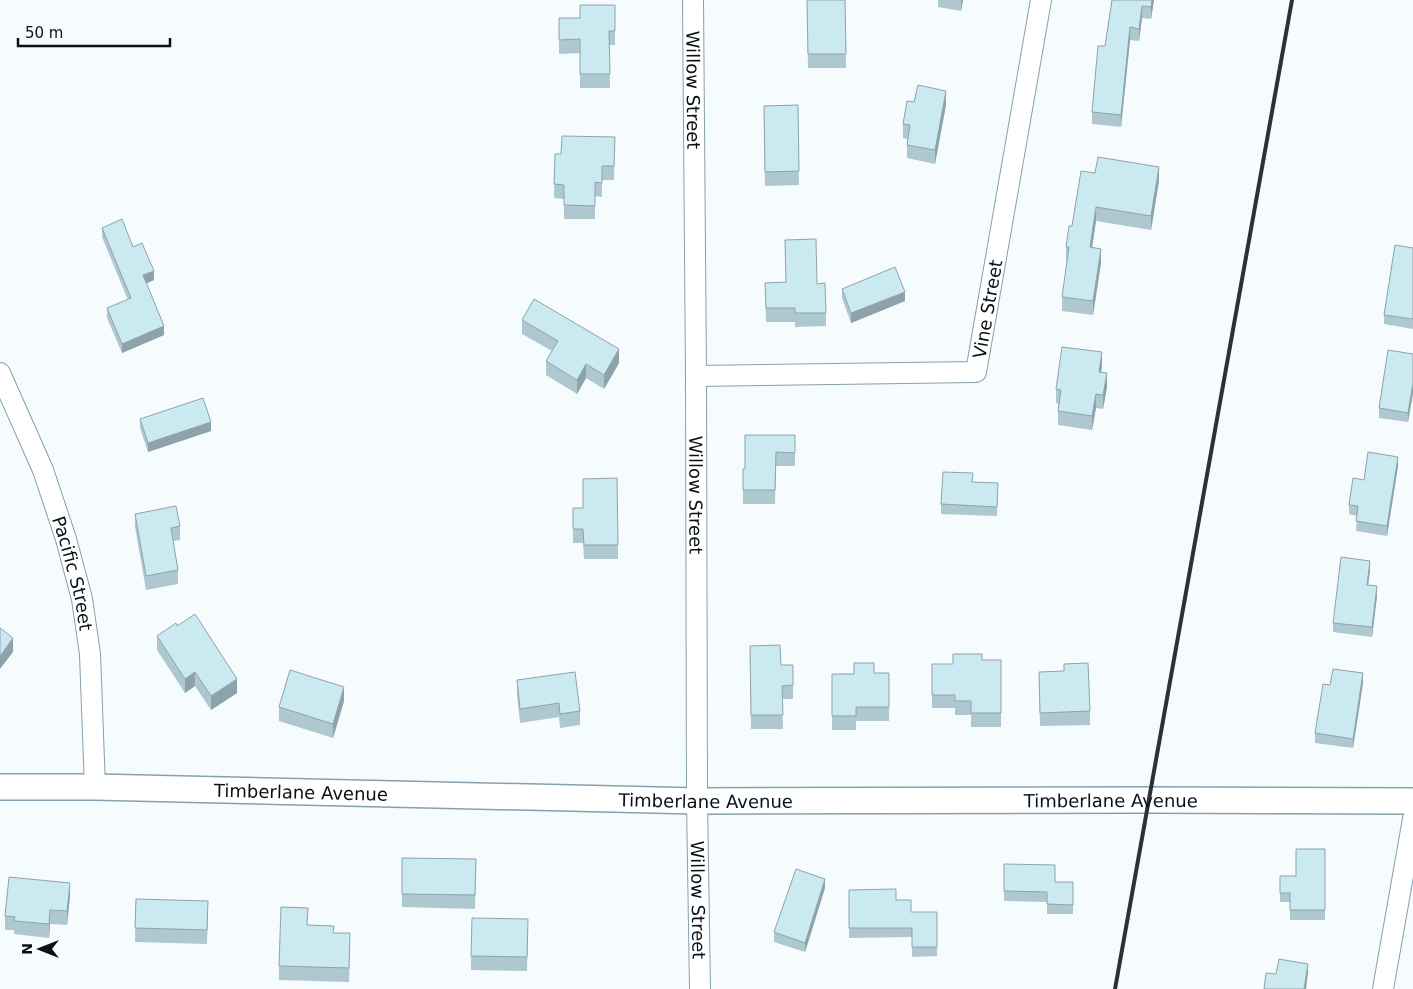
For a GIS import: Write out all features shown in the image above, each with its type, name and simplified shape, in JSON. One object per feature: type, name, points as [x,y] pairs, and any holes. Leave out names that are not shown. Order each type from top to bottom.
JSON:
[{"type":"street","name":"Willow Street","points":[[693,0],[697,801],[700,989]]},
{"type":"street","name":"Vine Street","points":[[696,376],[976,372],[1041,0]]},
{"type":"street","name":"Pacific Street","points":[[0,373],[44,470],[66,539],[82,599],[90,654],[95,787]]},
{"type":"street","name":"Timberlane Avenue","points":[[0,787],[95,787],[697,801],[1413,801]]},
{"type":"street","points":[[1383,989],[1413,818]]},
{"type":"building","points":[[807,0],[845,0],[846,54],[808,54]]},
{"type":"building","points":[[1112,0],[1152,0],[1151,7],[1142,6],[1139,29],[1130,27],[1121,115],[1092,112],[1098,46],[1105,46]]},
{"type":"building","points":[[580,5],[615,5],[615,31],[609,31],[610,74],[580,74],[580,39],[559,40],[559,18],[580,18]]},
{"type":"building","points":[[918,85],[946,91],[935,150],[907,145],[910,125],[903,124],[907,101],[914,102]]},
{"type":"building","points":[[798,105],[799,171],[765,172],[764,106]]},
{"type":"building","points":[[562,136],[615,137],[614,166],[602,166],[602,183],[595,182],[595,206],[564,205],[564,185],[554,184],[555,154],[561,154]]},
{"type":"building","points":[[1098,157],[1159,167],[1151,216],[1096,207],[1090,247],[1101,249],[1093,301],[1062,297],[1069,247],[1066,247],[1069,226],[1072,226],[1081,171],[1095,173]]},
{"type":"building","points":[[122,219],[133,247],[142,243],[154,271],[143,275],[164,326],[122,344],[107,308],[131,298],[102,228]]},
{"type":"building","points":[[816,239],[817,284],[825,283],[826,313],[795,313],[795,308],[766,308],[765,283],[786,282],[785,240]]},
{"type":"building","points":[[1395,245],[1413,248],[1413,319],[1384,315]]},
{"type":"building","points":[[895,267],[905,292],[851,313],[842,289]]},
{"type":"building","points":[[534,299],[619,349],[604,375],[586,364],[577,380],[546,361],[558,341],[522,320]]},
{"type":"building","points":[[1062,347],[1102,352],[1099,372],[1107,373],[1103,395],[1096,394],[1092,416],[1058,411],[1061,390],[1056,389]]},
{"type":"building","points":[[1388,350],[1413,354],[1413,383],[1408,413],[1379,408]]},
{"type":"building","points":[[203,398],[211,422],[148,443],[140,419]]},
{"type":"building","points":[[745,435],[795,435],[795,453],[776,452],[775,490],[743,490]]},
{"type":"building","points":[[1368,452],[1398,457],[1387,526],[1356,521],[1358,506],[1349,505],[1353,478],[1364,480]]},
{"type":"building","points":[[943,472],[973,473],[972,482],[998,483],[997,507],[941,504]]},
{"type":"building","points":[[617,478],[618,545],[584,545],[583,529],[573,529],[573,508],[583,508],[583,479]]},
{"type":"building","points":[[176,506],[180,526],[171,528],[178,570],[146,576],[135,514]]},
{"type":"building","points":[[1341,557],[1370,561],[1367,585],[1377,586],[1372,627],[1333,623]]},
{"type":"building","points":[[195,614],[237,679],[211,696],[195,672],[185,679],[157,636],[176,623],[177,626]]},
{"type":"building","points":[[0,628],[13,638],[0,656]]},
{"type":"building","points":[[780,645],[781,665],[793,665],[793,685],[782,686],[783,715],[751,715],[750,646]]},
{"type":"building","points":[[953,654],[982,654],[982,660],[1001,660],[1001,713],[971,713],[971,701],[955,701],[955,695],[932,695],[932,664],[953,664]]},
{"type":"building","points":[[854,663],[874,663],[874,673],[889,673],[889,707],[856,707],[856,716],[832,716],[832,674],[854,674]]},
{"type":"building","points":[[1088,663],[1090,711],[1040,713],[1039,672],[1064,671],[1064,664]]},
{"type":"building","points":[[1333,669],[1363,673],[1353,739],[1315,733],[1323,684],[1330,685]]},
{"type":"building","points":[[290,670],[344,687],[333,724],[279,707]]},
{"type":"building","points":[[575,672],[580,711],[560,714],[559,703],[520,709],[517,680]]},
{"type":"building","points":[[1296,849],[1325,849],[1325,910],[1290,910],[1290,893],[1280,893],[1280,876],[1296,876]]},
{"type":"building","points":[[402,858],[476,859],[475,895],[402,894]]},
{"type":"building","points":[[1004,864],[1055,865],[1055,882],[1073,882],[1073,905],[1047,904],[1047,892],[1004,891]]},
{"type":"building","points":[[796,869],[825,879],[805,943],[774,932]]},
{"type":"building","points":[[9,877],[70,883],[67,911],[50,910],[49,924],[14,921],[15,917],[5,916]]},
{"type":"building","points":[[896,889],[896,900],[911,900],[911,912],[937,912],[937,947],[912,947],[912,928],[849,928],[849,890]]},
{"type":"building","points":[[136,899],[208,901],[207,930],[135,928]]},
{"type":"building","points":[[281,907],[308,908],[307,925],[334,926],[333,933],[350,933],[349,968],[279,966]]},
{"type":"building","points":[[472,918],[528,919],[527,957],[471,956]]},
{"type":"building","points":[[1279,959],[1308,964],[1304,989],[1264,989],[1266,973],[1276,974]]},
{"type":"railway","points":[[1115,989],[1292,0]]}]
